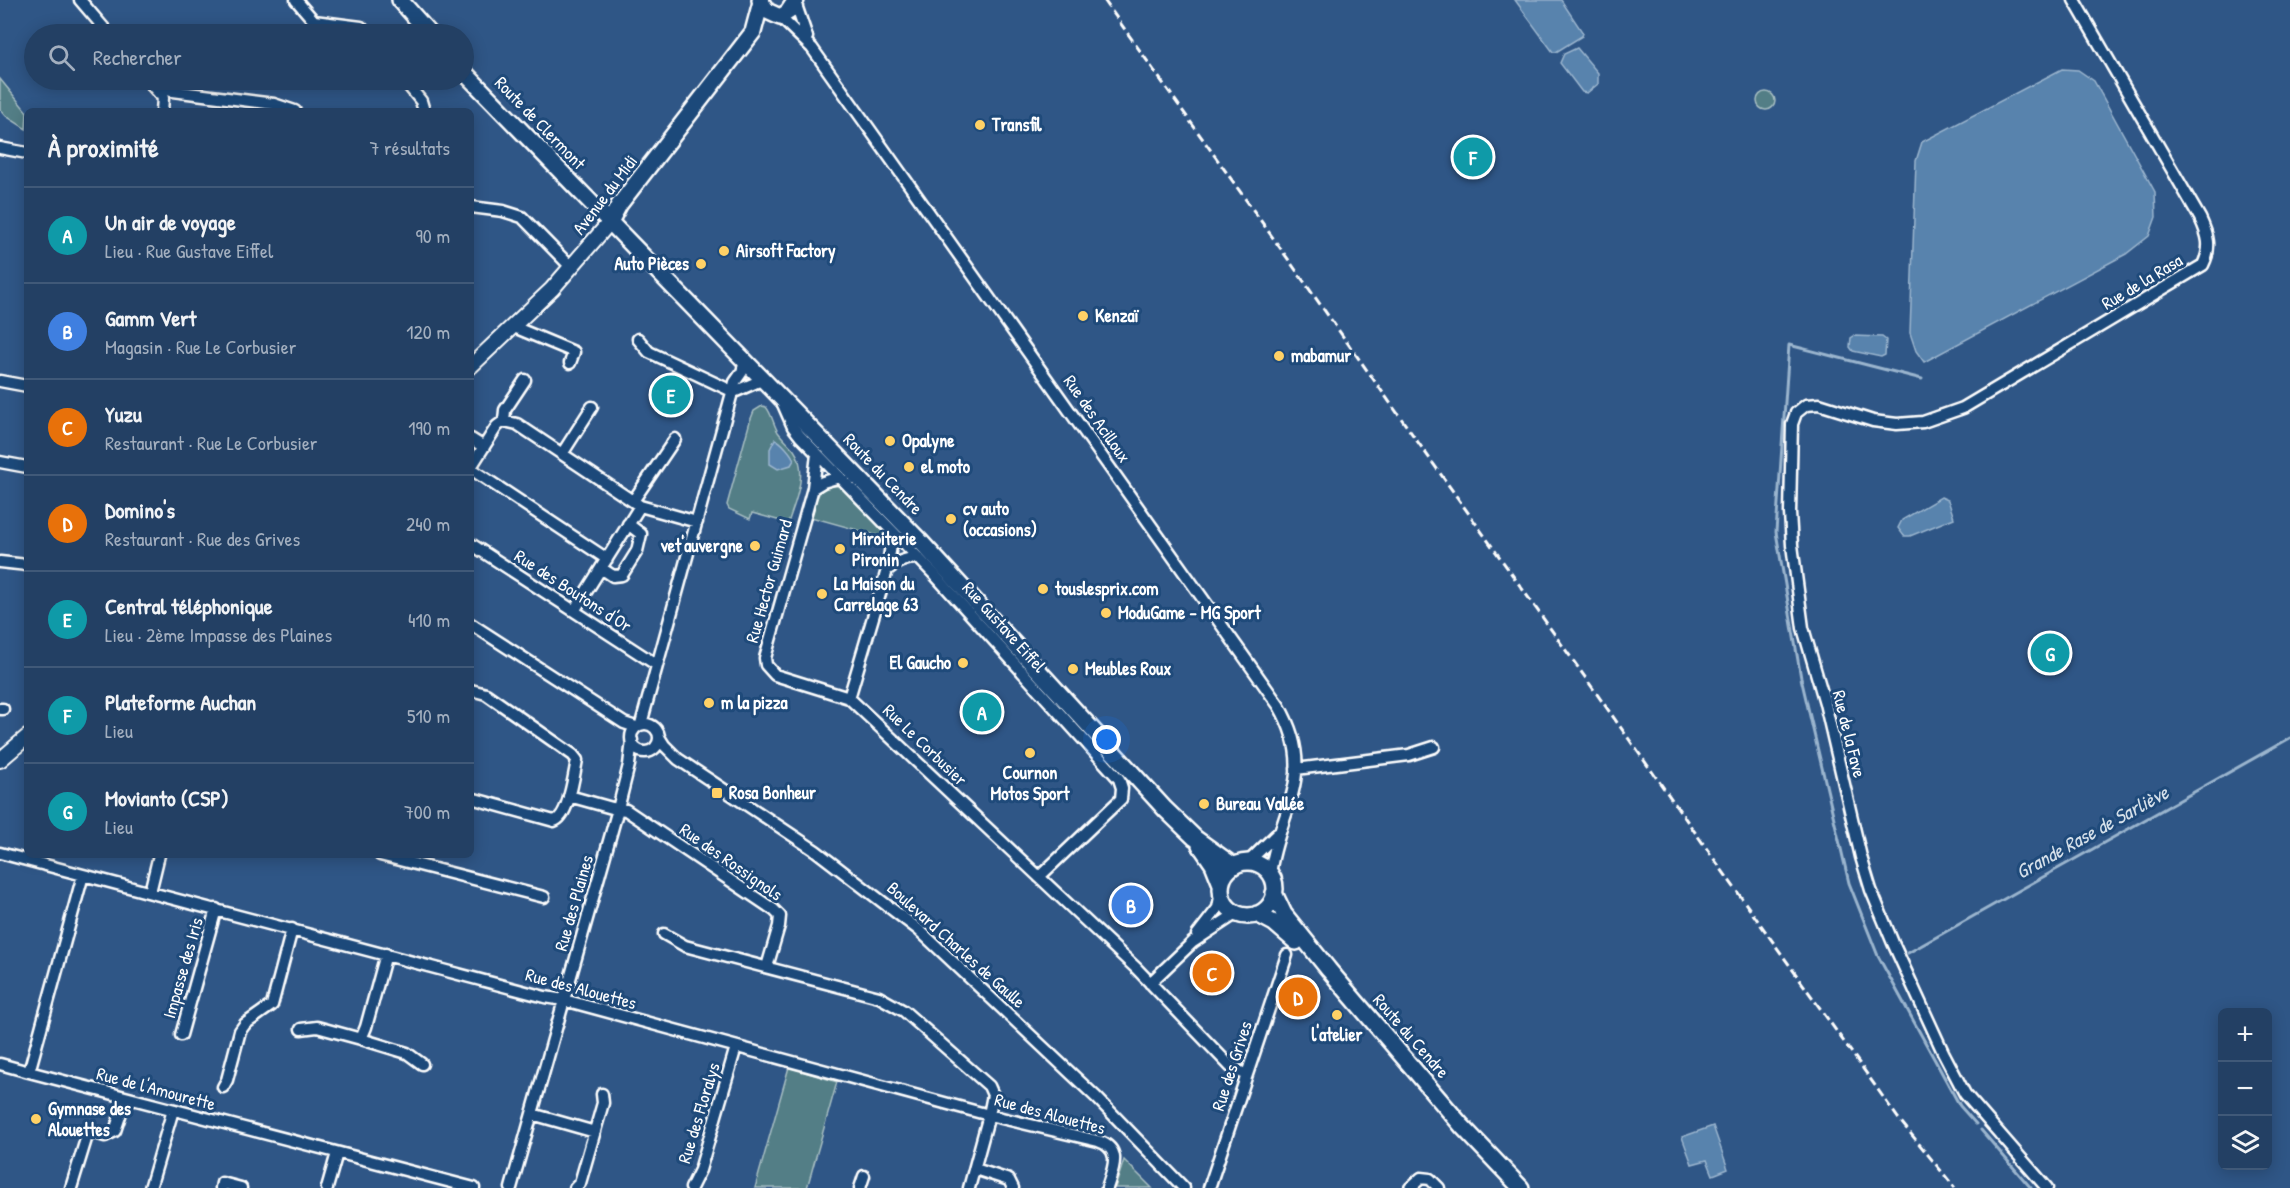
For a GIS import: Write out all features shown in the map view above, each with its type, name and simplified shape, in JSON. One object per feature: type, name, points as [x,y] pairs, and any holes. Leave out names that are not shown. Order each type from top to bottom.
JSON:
[{"type":"main road","points":[[400,0],[423,24]]},
{"type":"main road","points":[[406,0],[424,24]]},
{"type":"main road","points":[[760,1],[766,11],[780,17]]},
{"type":"main road","name":"Avenue du Midi","points":[[753,32],[760,1]]},
{"type":"main road","name":"Avenue du Midi","points":[[610,222],[619,205],[753,32],[788,12],[795,1]]},
{"type":"main road","name":"Route de Clermont","points":[[474,82],[610,222]]},
{"type":"main road","name":"Route du Cendre","points":[[610,222],[975,599],[1165,809],[1195,838],[1213,864],[1221,888]]},
{"type":"main road","name":"Route du Cendre","points":[[1195,838],[1241,864]]},
{"type":"main road","points":[[1241,864],[1263,867],[1270,874],[1275,893],[1269,906],[1257,914],[1247,916],[1237,914],[1226,904],[1221,888],[1225,875],[1241,864]]},
{"type":"main road","name":"Route du Cendre","points":[[1275,893],[1284,915],[1329,970],[1462,1126],[1521,1188]]},
{"type":"main road","name":"Route du Cendre","points":[[1257,914],[1274,923],[1329,970]]},
{"type":"main road","name":"Route du Cendre","points":[[1462,1126],[1509,1188]]},
{"type":"street","points":[[80,0],[100,24]]},
{"type":"street","points":[[296,0],[314,21],[338,24]]},
{"type":"street","name":"Rue de la Rasa","points":[[1963,408],[2203,265],[2208,254],[2209,242],[2200,218],[2074,0]]},
{"type":"street","name":"Rue des Acilloux","points":[[795,1],[802,28],[812,48],[1274,699],[1290,729],[1296,756],[1296,769],[1292,802],[1273,854],[1270,874]]},
{"type":"street","name":"Rue des Acilloux","points":[[780,17],[812,48]]},
{"type":"street","points":[[156,90],[163,98],[162,108]]},
{"type":"street","points":[[159,94],[165,90],[274,104],[286,108]]},
{"type":"street","points":[[412,90],[421,101],[423,108]]},
{"type":"street","points":[[0,148],[24,152]]},
{"type":"street","points":[[474,207],[503,211],[522,217],[572,268]]},
{"type":"street","name":"Avenue du Midi","points":[[474,360],[514,327],[572,268],[610,222]]},
{"type":"street","points":[[514,327],[574,352],[570,363]]},
{"type":"street","points":[[638,339],[649,352],[734,392],[764,379]]},
{"type":"street","name":"Rue des Plaines","points":[[512,1188],[618,809],[635,732],[647,705],[735,382],[742,372],[745,360]]},
{"type":"street","points":[[504,421],[506,410],[525,380]]},
{"type":"street","points":[[0,381],[24,385]]},
{"type":"street","name":"Rue Gustave Eiffel","points":[[780,396],[793,427],[918,558],[1119,779],[1122,788],[1121,799],[1039,877]]},
{"type":"street","name":"Rue de la Fave","points":[[1963,408],[1923,422],[1897,424],[1873,421],[1819,404],[1806,405],[1796,413],[1792,424],[1790,513],[1792,545],[1803,628],[1825,703],[1861,857],[1871,890],[1943,1052],[1965,1094],[2047,1188]]},
{"type":"street","points":[[562,454],[592,407]]},
{"type":"street","points":[[474,463],[496,426],[504,421],[517,424],[637,504],[697,522]]},
{"type":"street","points":[[574,611],[628,524],[637,504],[675,440]]},
{"type":"street","points":[[474,441],[484,447]]},
{"type":"street","points":[[813,488],[818,454]]},
{"type":"street","points":[[0,462],[24,466]]},
{"type":"street","points":[[474,470],[604,563],[613,576],[622,575],[637,551],[640,534],[628,524]]},
{"type":"street","points":[[813,488],[840,477]]},
{"type":"street","name":"Rue Hector Guimard","points":[[813,488],[765,658],[766,665],[775,675],[849,698]]},
{"type":"street","points":[[849,698],[887,570],[893,533]]},
{"type":"street","name":"Rue des Boutons d'Or","points":[[474,546],[657,665]]},
{"type":"street","points":[[887,570],[908,558],[918,558]]},
{"type":"street","points":[[0,562],[24,565]]},
{"type":"street","points":[[474,626],[624,723],[635,732],[638,749],[647,751]]},
{"type":"street","points":[[474,691],[486,694],[577,760],[562,817],[554,821],[474,799]]},
{"type":"street","name":"Rue Le Corbusier","points":[[849,698],[1150,983],[1231,1067],[1246,1075]]},
{"type":"street","points":[[629,765],[647,751],[655,748],[657,732],[647,705]]},
{"type":"street","points":[[635,732],[647,724],[657,732]]},
{"type":"street","name":"Boulevard Charles de Gaulle","points":[[657,732],[664,745],[678,759],[816,851],[919,930],[1097,1098],[1184,1188]]},
{"type":"street","points":[[0,760],[24,740]]},
{"type":"street","points":[[1296,769],[1409,755],[1434,747]]},
{"type":"street","name":"Boulevard Charles de Gaulle","points":[[647,751],[678,759]]},
{"type":"street","points":[[569,796],[618,809]]},
{"type":"street","name":"Rue des Rossignols","points":[[618,809],[626,810],[780,916],[767,967]]},
{"type":"street","name":"Rue des Acilloux","points":[[1241,864],[1281,829]]},
{"type":"street","name":"Rue des Alouettes","points":[[0,853],[1106,1144],[1111,1148],[1114,1159],[1107,1188]]},
{"type":"street","points":[[150,892],[158,858]]},
{"type":"street","points":[[392,858],[544,897]]},
{"type":"street","points":[[29,1072],[83,874]]},
{"type":"street","points":[[1150,983],[1192,942],[1218,908],[1221,888]]},
{"type":"street","name":"Impasse des Iris","points":[[181,1035],[216,909]]},
{"type":"street","points":[[1192,942],[1237,914]]},
{"type":"street","points":[[223,1086],[227,1080],[240,1031],[245,1024],[272,1005],[292,929]]},
{"type":"street","points":[[664,934],[685,946],[879,997],[904,1011],[989,1086],[993,1095],[969,1188]]},
{"type":"street","points":[[360,1039],[366,1027],[386,954]]},
{"type":"street","name":"Rue des Grives","points":[[1209,1188],[1287,955]]},
{"type":"street","points":[[301,1029],[316,1027],[360,1039],[407,1053],[422,1064]]},
{"type":"street","name":"Rue des Floralys","points":[[691,1188],[700,1170],[736,1047]]},
{"type":"street","name":"Rue de l'Amourette","points":[[0,1064],[474,1188]]},
{"type":"street","points":[[575,1188],[580,1183],[595,1132],[603,1103],[602,1094]]},
{"type":"street","points":[[71,1188],[87,1136],[95,1132],[105,1136],[116,1131],[126,1098]]},
{"type":"street","points":[[153,1187],[173,1110]]},
{"type":"street","points":[[532,1114],[595,1132]]},
{"type":"street","points":[[327,1188],[337,1153]]},
{"type":"street","points":[[975,1169],[1009,1180],[1013,1188]]},
{"type":"street","points":[[860,1188],[864,1176]]},
{"type":"street","points":[[1410,1188],[1421,1178],[1430,1179],[1439,1188]]},
{"type":"street","points":[[221,1188],[222,1183],[241,1188]]},
{"type":"green space","points":[[0,79],[24,108],[24,128],[6,116],[0,109]]},
{"type":"green space","points":[[1762,92],[1770,92],[1775,97],[1773,108],[1762,110],[1757,105],[1757,97]]},
{"type":"green space","points":[[762,406],[766,407],[778,432],[794,450],[800,467],[801,477],[797,496],[788,523],[752,513],[750,519],[729,509],[727,505],[750,421],[754,411]]},
{"type":"green space","points":[[829,486],[837,486],[845,490],[883,529],[886,538],[811,517],[819,494]]},
{"type":"green space","points":[[789,1067],[837,1082],[807,1188],[755,1188]]},
{"type":"green space","points":[[1124,1160],[1152,1188],[1115,1188]]},
{"type":"water","points":[[1515,0],[1561,0],[1583,33],[1582,36],[1553,52]]},
{"type":"water","points":[[1577,48],[1598,73],[1598,84],[1587,93],[1582,92],[1560,63],[1564,54]]},
{"type":"water","points":[[2062,69],[2078,70],[2094,81],[2155,192],[2156,217],[2149,236],[2126,254],[1924,362],[1916,351],[1910,333],[1916,161],[1922,142]]},
{"type":"water","points":[[1854,336],[1882,337],[1886,340],[1885,355],[1881,357],[1853,351],[1850,347],[1851,338]]},
{"type":"water","points":[[775,439],[791,454],[794,460],[791,465],[778,469],[770,464],[770,449]]},
{"type":"water","points":[[1941,497],[1948,500],[1954,518],[1910,536],[1904,536],[1898,528],[1902,520]]},
{"type":"water","points":[[1713,1126],[1728,1169],[1713,1175],[1707,1160],[1692,1164],[1682,1137]]},
{"type":"waterway","points":[[1922,379],[1789,345],[1776,532],[1801,678],[1849,883],[1878,956],[1960,1106],[1976,1124]]},
{"type":"waterway","name":"Grande Rase de Sarliève","points":[[1908,953],[2290,738]]},
{"type":"waterway","points":[[1981,1130],[2031,1188]]},
{"type":"railway","points":[[1104,0],[1898,1118],[1955,1188]]},
{"type":"place","name":"Transfil","points":[[980,125]]},
{"type":"place","name":"Plateforme Auchan","points":[[1473,157]]},
{"type":"place","name":"Airsoft Factory","points":[[724,251]]},
{"type":"place","name":"Auto Pièces","points":[[701,264]]},
{"type":"place","name":"Kenzaï","points":[[1083,316]]},
{"type":"place","name":"mabamur","points":[[1279,356]]},
{"type":"place","name":"Central téléphonique","points":[[671,395]]},
{"type":"place","name":"Opalyne","points":[[890,441]]},
{"type":"place","name":"el moto","points":[[909,467]]},
{"type":"place","name":"cv auto (occasions)","points":[[951,519]]},
{"type":"place","name":"vet'auvergne","points":[[755,546]]},
{"type":"place","name":"Miroiterie Pironin","points":[[840,549]]},
{"type":"place","name":"touslesprix.com","points":[[1043,589]]},
{"type":"place","name":"La Maison du Carrelage 63","points":[[822,594]]},
{"type":"place","name":"ModuGame - MG Sport","points":[[1106,613]]},
{"type":"place","name":"Movianto (CSP)","points":[[2050,653]]},
{"type":"place","name":"El Gaucho","points":[[963,663]]},
{"type":"place","name":"Meubles Roux","points":[[1073,669]]},
{"type":"place","name":"m la pizza","points":[[709,703]]},
{"type":"place","name":"Un air de voyage","points":[[982,712]]},
{"type":"place","name":"Cournon Motos Sport","points":[[1030,753]]},
{"type":"place","name":"Rosa Bonheur","points":[[717,793]]},
{"type":"place","name":"Bureau Vallée","points":[[1204,804]]},
{"type":"place","name":"Gamm Vert","points":[[1131,905]]},
{"type":"place","name":"Yuzu","points":[[1212,973]]},
{"type":"place","name":"Domino's","points":[[1298,997]]},
{"type":"place","name":"l'atelier","points":[[1337,1015]]},
{"type":"place","name":"Gymnase des Alouettes","points":[[36,1119]]}]
